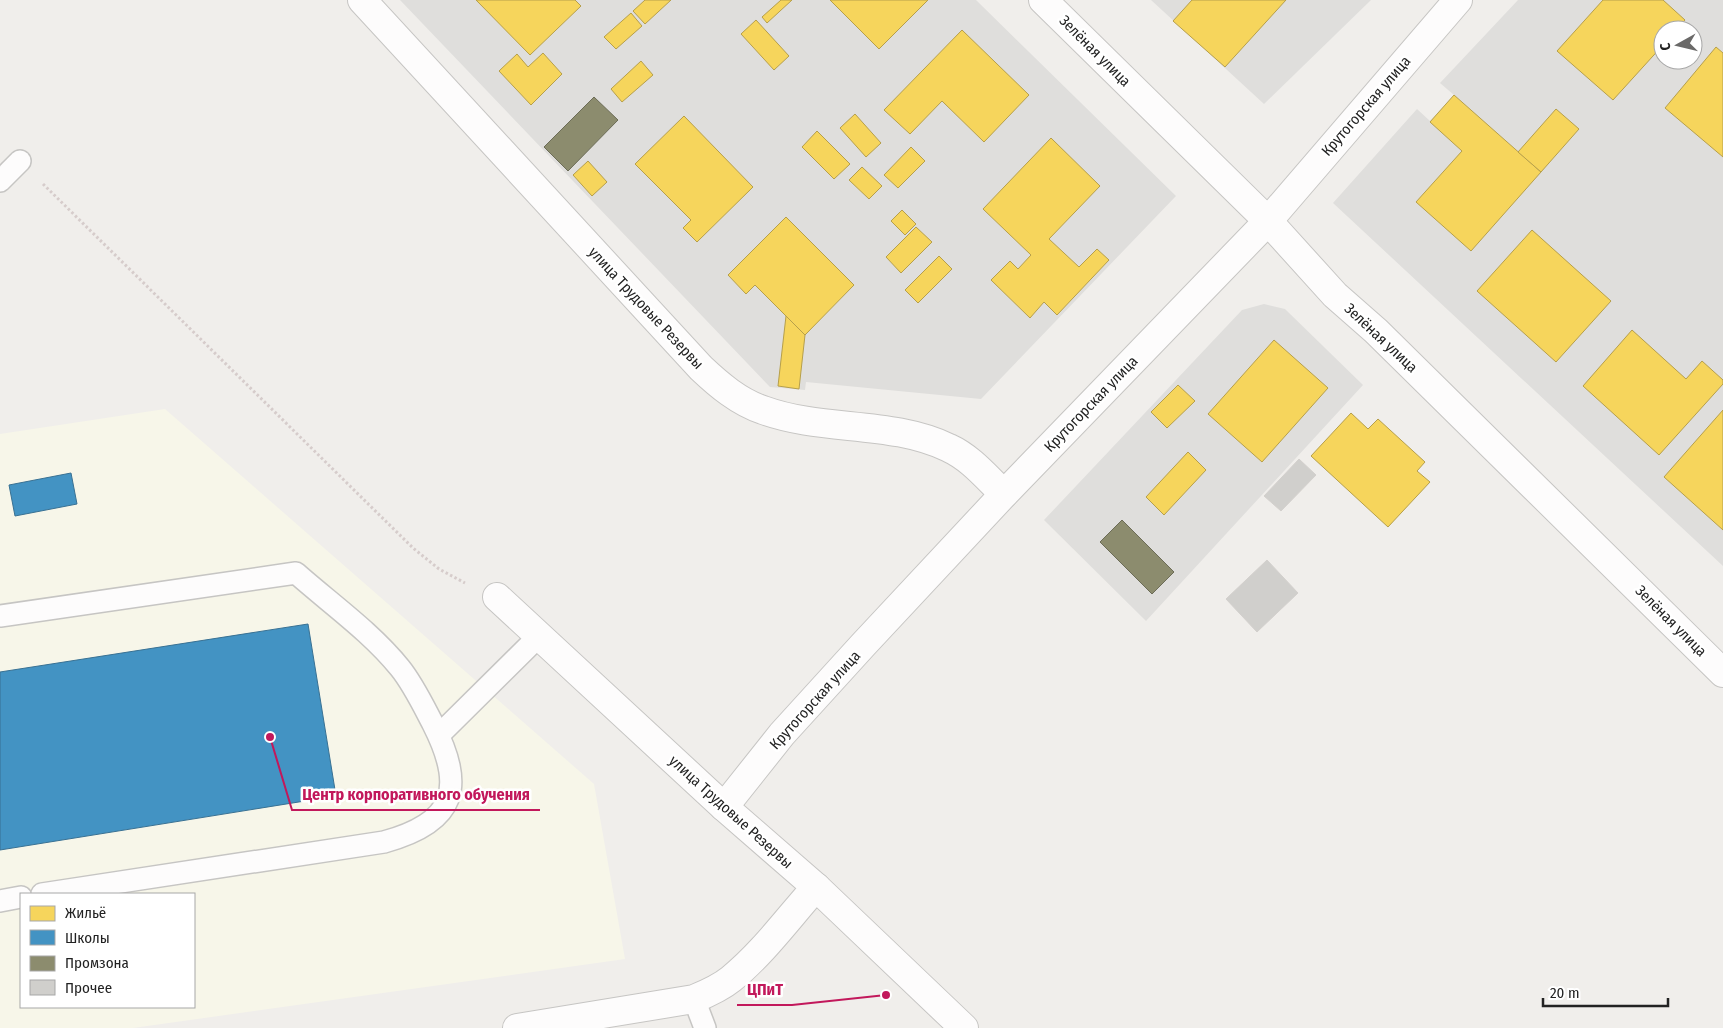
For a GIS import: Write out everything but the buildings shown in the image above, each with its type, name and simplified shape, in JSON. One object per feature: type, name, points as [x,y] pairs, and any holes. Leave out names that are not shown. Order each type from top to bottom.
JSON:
[{"type":"street","name":"улица Трудовые Резервы","points":[[362,0],[718,384],[739,399],[780,416],[885,430],[934,441],[966,458],[1004,494]]},
{"type":"street","name":"Зелёная улица","points":[[1043,0],[1268,221],[1335,295],[1376,331],[1723,673]]},
{"type":"street","name":"Крутогорская улица","points":[[724,807],[782,734],[1004,494],[1268,221],[1458,0]]},
{"type":"street","name":"улица Трудовые Резервы","points":[[497,597],[724,807],[816,887],[964,1028]]},
{"type":"street","points":[[517,1028],[694,999],[730,980],[816,887]]},
{"type":"lane","points":[[0,181],[20,161]]},
{"type":"lane","points":[[0,616],[296,573],[371,638],[400,669],[439,735],[447,751],[451,768],[448,800],[439,814],[424,827],[404,836],[384,842],[49,893]]},
{"type":"lane","points":[[439,735],[539,636]]},
{"type":"lane","points":[[0,901],[20,898]]},
{"type":"lane","points":[[694,999],[705,1028]]},
{"type":"path","points":[[20,161],[413,548],[439,570],[497,597]]},
{"type":"shaded area","points":[[400,0],[976,0],[1176,196],[981,399],[806,382],[805,390],[770,387]]},
{"type":"shaded area","points":[[1151,0],[1371,0],[1264,104]]},
{"type":"shaded area","points":[[1518,0],[1723,0],[1723,566],[1333,203],[1417,109],[1430,121],[1454,95],[1440,83]]},
{"type":"shaded area","points":[[1264,304],[1285,309],[1363,385],[1146,621],[1044,520],[1242,310]]},
{"type":"shaded area","points":[[165,409],[594,784],[625,959],[133,1028],[0,1028],[0,434]]},
{"type":"place","name":"Центр корпоративного обучения","points":[[270,737]]},
{"type":"place","name":"ЦПиТ","points":[[886,995]]}]
